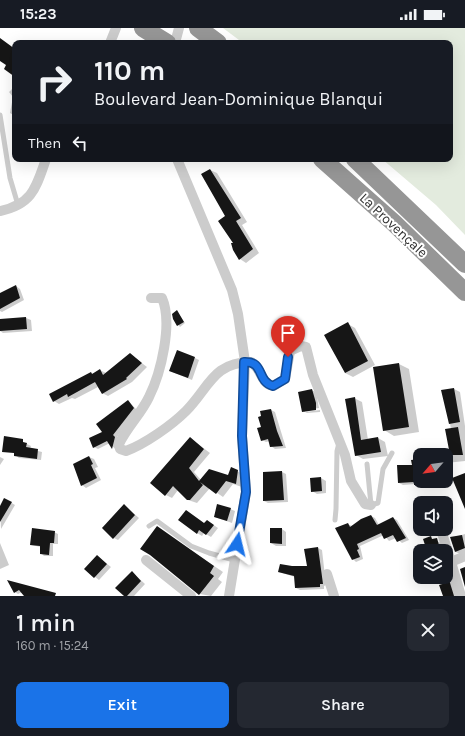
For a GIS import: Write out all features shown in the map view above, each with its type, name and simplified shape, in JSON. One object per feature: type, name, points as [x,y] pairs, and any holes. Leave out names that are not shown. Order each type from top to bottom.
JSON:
[{"type":"highway","points":[[143,28],[162,40]]},
{"type":"highway","points":[[198,28],[214,40]]},
{"type":"highway","name":"La Provençale","points":[[325,162],[394,224],[465,292]]},
{"type":"highway","name":"La Provençale","points":[[358,162],[465,264]]},
{"type":"street","points":[[111,40],[116,28]]},
{"type":"street","points":[[176,40],[179,28]]},
{"type":"street","points":[[0,211],[18,205],[27,200],[32,194],[39,180],[45,162]]},
{"type":"street","points":[[178,162],[232,290],[238,314],[244,362],[242,436],[246,492],[229,596]]},
{"type":"street","points":[[151,298],[162,298],[166,306],[166,336],[159,372],[149,398],[124,433],[119,444],[120,449],[126,451],[137,447],[186,411],[223,367],[244,362],[251,362],[257,365],[263,380],[268,385],[273,386],[285,379],[290,351],[301,346],[306,347],[313,375],[340,441],[351,481],[365,504],[371,505]]},
{"type":"street","points":[[453,561],[465,556]]},
{"type":"street","points":[[146,560],[191,596]]},
{"type":"street","points":[[453,569],[461,596]]},
{"type":"street","points":[[327,574],[334,596]]},
{"type":"lane","points":[[0,115],[10,178],[18,205]]},
{"type":"lane","points":[[335,520],[337,451],[340,441]]},
{"type":"lane","points":[[367,464],[371,505],[378,503],[383,469],[392,453]]},
{"type":"lane","points":[[149,526],[158,521],[191,546],[234,560]]},
{"type":"shaded area","points":[[223,28],[465,28],[465,235],[436,205],[386,162],[453,162],[453,40],[239,40]]},
{"type":"building","points":[[0,38],[12,47],[12,75],[4,69],[6,65],[0,61]]},
{"type":"building","points":[[210,169],[241,218],[236,221],[253,249],[239,260],[233,250],[231,243],[233,243],[218,221],[225,216],[201,174]]},
{"type":"building","points":[[16,285],[20,298],[0,309],[0,293]]},
{"type":"building","points":[[177,310],[184,322],[177,326],[172,314]]},
{"type":"building","points":[[26,317],[27,329],[0,331],[0,319]]},
{"type":"building","points":[[348,322],[368,361],[345,373],[324,335]]},
{"type":"building","points":[[177,350],[195,357],[188,378],[169,371]]},
{"type":"building","points":[[130,353],[142,363],[126,378],[127,379],[102,394],[95,382],[68,397],[67,394],[53,402],[49,394],[91,372],[92,374],[100,369],[103,375]]},
{"type":"building","points":[[399,363],[409,427],[383,431],[373,367]]},
{"type":"building","points":[[454,388],[460,422],[449,424],[441,390]]},
{"type":"building","points":[[312,389],[316,403],[316,410],[302,412],[298,392]]},
{"type":"building","points":[[355,397],[361,440],[378,437],[381,452],[355,456],[345,399]]},
{"type":"building","points":[[128,400],[134,408],[113,435],[115,437],[112,449],[107,441],[93,448],[89,438],[102,432],[96,424]]},
{"type":"building","points":[[271,409],[283,446],[270,447],[268,439],[261,441],[257,428],[261,427],[258,417],[261,416],[260,411]]},
{"type":"building","points":[[458,427],[463,455],[453,455],[453,448],[449,448],[445,429]]},
{"type":"building","points":[[4,436],[23,439],[23,442],[27,443],[26,447],[38,449],[37,459],[14,456],[14,453],[2,452]]},
{"type":"building","points":[[190,437],[204,449],[189,468],[199,481],[209,469],[228,475],[231,467],[238,470],[236,484],[226,481],[216,494],[200,482],[203,485],[190,500],[187,500],[173,486],[165,496],[150,483]]},
{"type":"building","points":[[89,456],[97,478],[81,486],[73,464]]},
{"type":"building","points":[[411,460],[413,460],[413,482],[398,483],[397,465],[412,465]]},
{"type":"building","points":[[282,471],[284,500],[263,501],[263,472]]},
{"type":"building","points":[[465,473],[465,509],[453,480],[453,478]]},
{"type":"building","points":[[321,477],[322,491],[311,492],[310,478]]},
{"type":"building","points":[[4,498],[12,502],[0,522],[0,506]]},
{"type":"building","points":[[124,504],[135,515],[113,539],[102,528]]},
{"type":"building","points":[[217,504],[231,508],[227,521],[214,517]]},
{"type":"building","points":[[186,510],[204,523],[207,520],[214,525],[206,535],[199,530],[197,534],[178,520]]},
{"type":"building","points":[[371,515],[377,525],[393,517],[406,538],[397,542],[393,535],[384,539],[381,533],[357,544],[359,549],[357,550],[360,557],[352,560],[335,528],[348,523],[350,527],[361,519]]},
{"type":"building","points":[[157,526],[214,566],[210,573],[214,576],[199,595],[150,555],[140,549]]},
{"type":"building","points":[[32,528],[55,531],[54,543],[50,543],[49,555],[40,554],[40,546],[30,545]]},
{"type":"building","points":[[270,528],[282,528],[282,544],[270,543]]},
{"type":"building","points":[[462,535],[465,548],[455,552],[450,537]]},
{"type":"building","points":[[431,536],[432,539],[437,538],[439,544],[425,544],[423,539]]},
{"type":"building","points":[[318,547],[323,584],[320,584],[320,587],[295,588],[294,576],[278,572],[280,564],[307,566],[304,549]]},
{"type":"building","points":[[97,555],[107,564],[94,578],[84,569]]},
{"type":"building","points":[[465,567],[465,587],[460,569]]},
{"type":"building","points":[[132,571],[141,581],[127,596],[124,596],[115,588]]},
{"type":"building","points":[[7,580],[56,593],[55,596],[24,596],[19,590],[14,593]]},
{"type":"building","points":[[450,584],[454,596],[443,596],[439,585]]},
{"type":"route","points":[[237,544],[246,492],[246,474],[242,436],[245,380],[244,362],[251,362],[257,365],[263,380],[268,385],[273,386],[279,384],[285,379],[288,357]]}]
